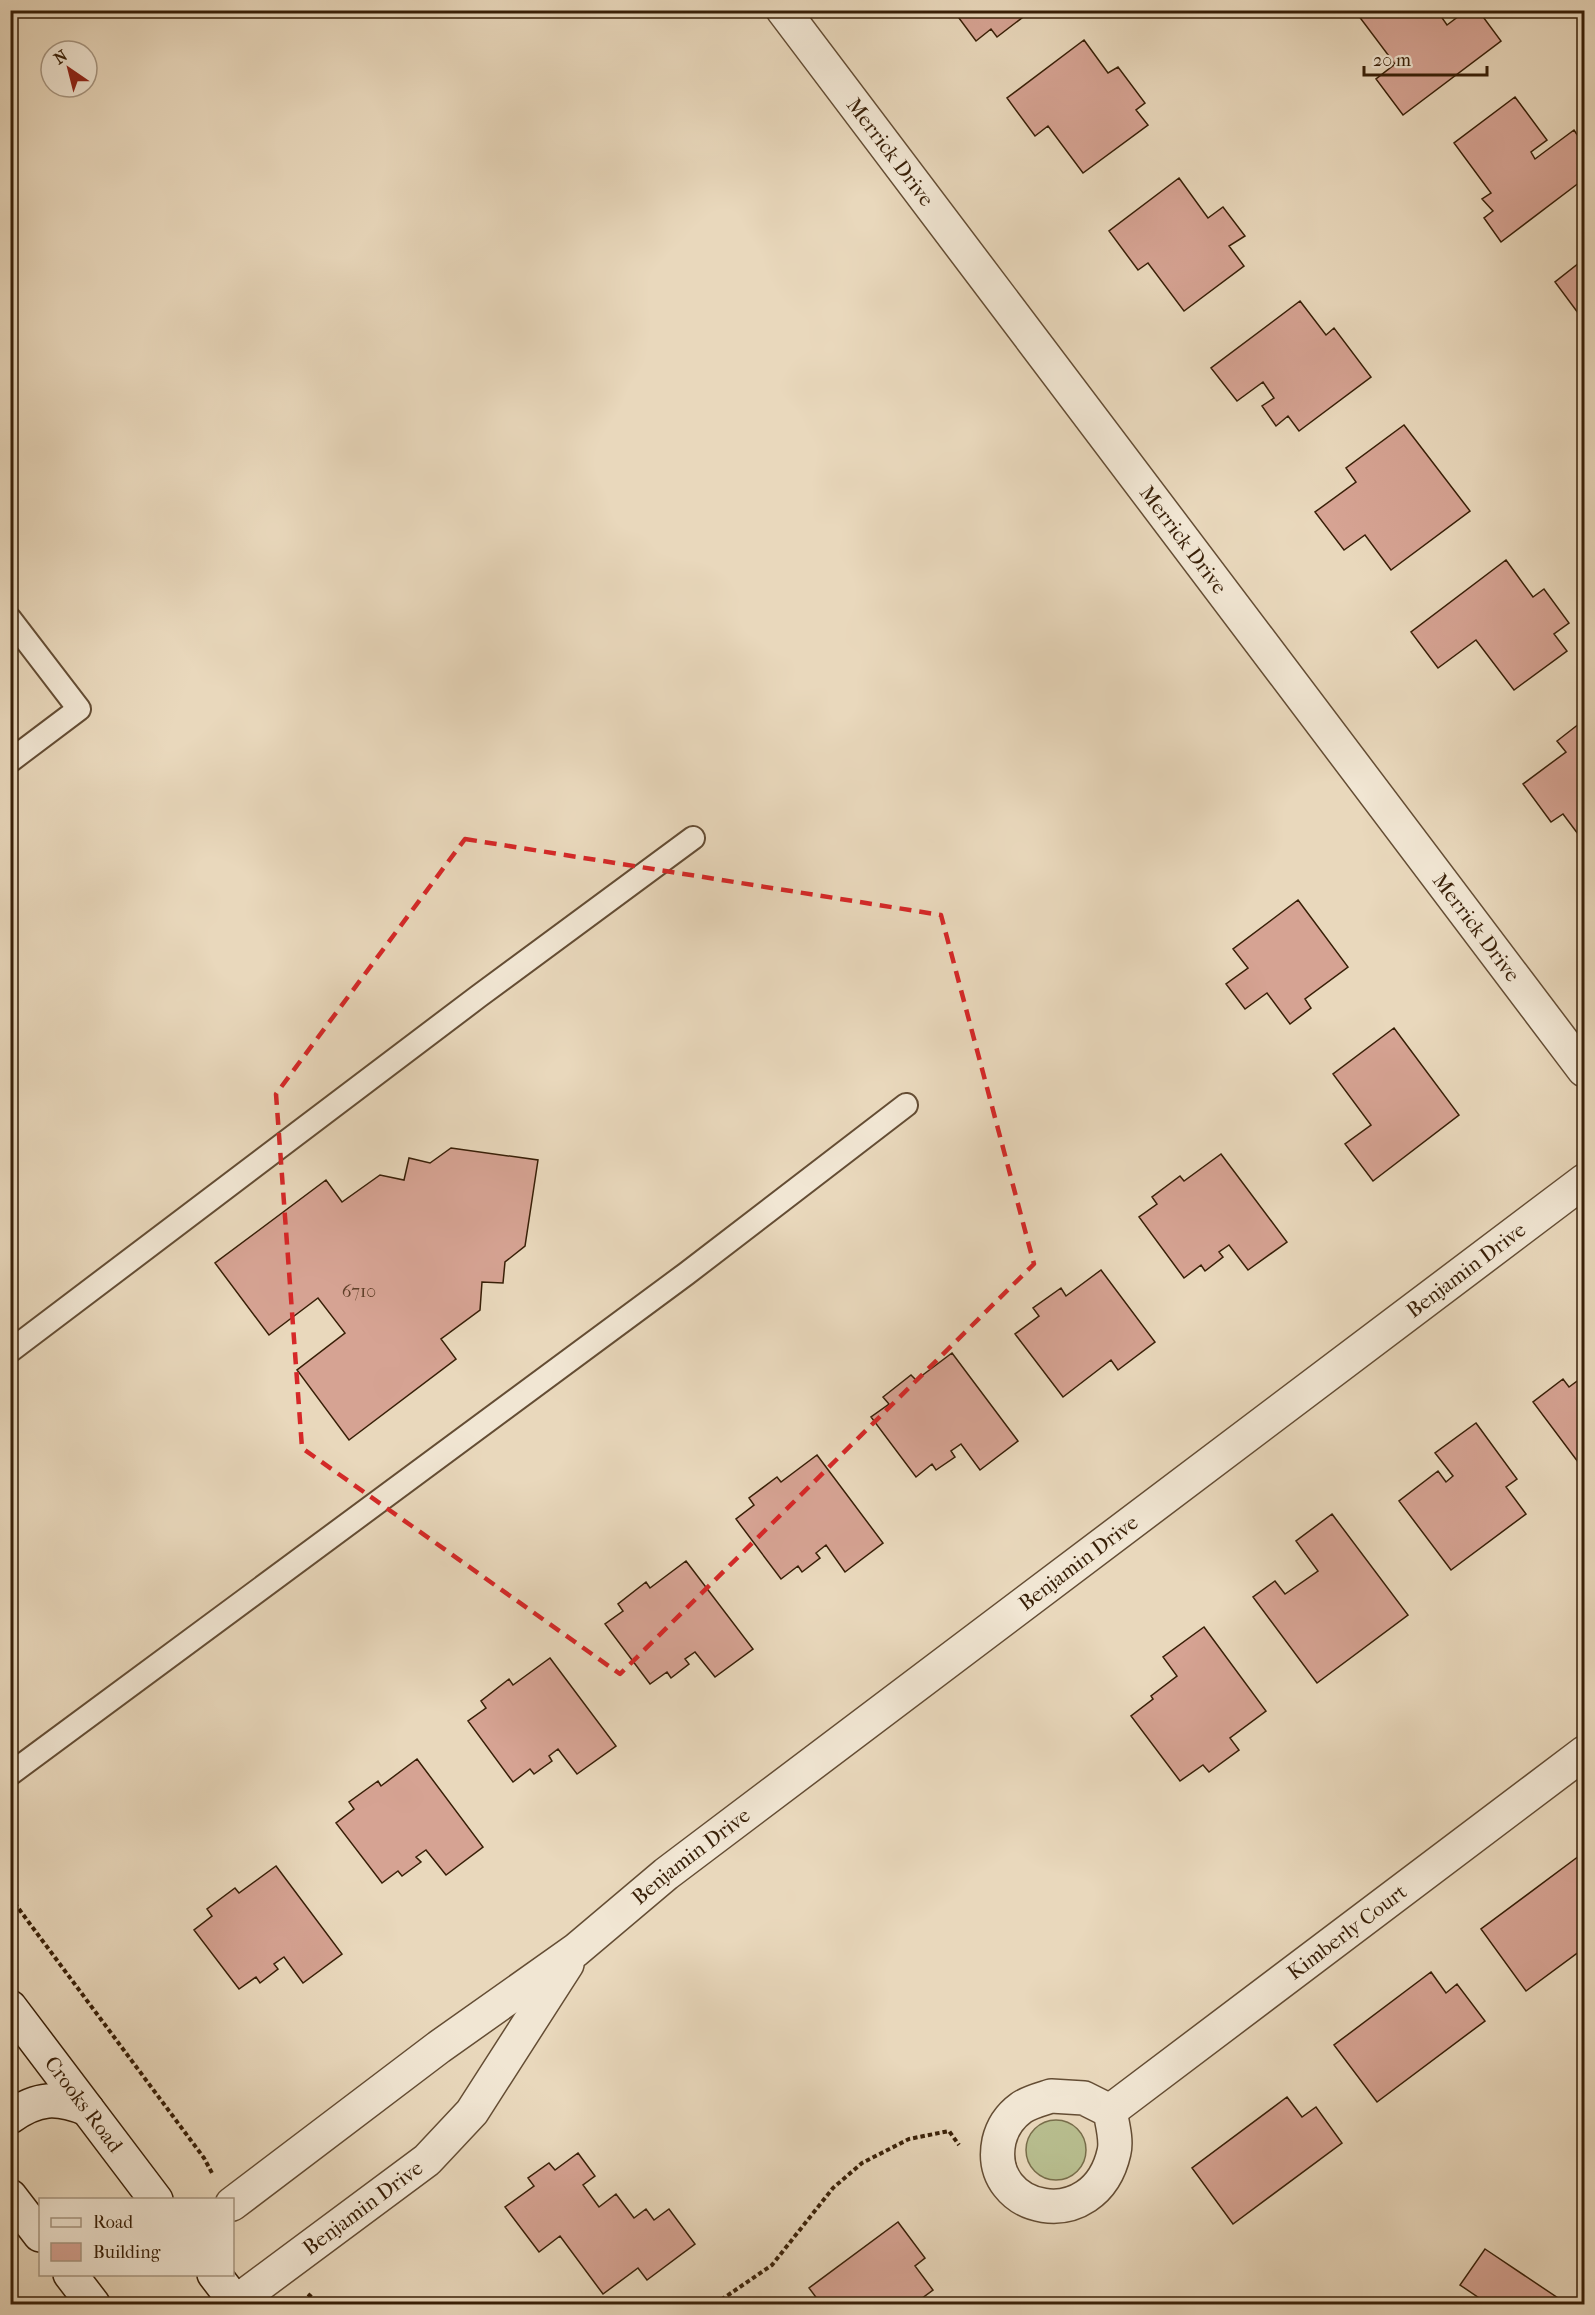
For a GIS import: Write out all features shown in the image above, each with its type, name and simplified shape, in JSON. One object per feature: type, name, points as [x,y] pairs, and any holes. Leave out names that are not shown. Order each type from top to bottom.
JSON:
[{"type":"street","name":"Merrick Drive","points":[[783,10],[1584,1070]]},
{"type":"street","name":"Benjamin Drive","points":[[234,2202],[439,2047],[576,1950],[666,1874],[1584,1181]]},
{"type":"street","name":"Kimberly Court","points":[[1110,2111],[1584,1752]]},
{"type":"street","name":"Benjamin Drive","points":[[237,2303],[427,2160],[471,2112],[576,1950]]},
{"type":"street","name":"Crooks Road","points":[[10,2007],[155,2198]]},
{"type":"street","points":[[10,2117],[42,2101],[65,2100],[87,2109]]},
{"type":"street","points":[[10,2196],[39,2234]]},
{"type":"street","points":[[72,2276],[93,2304]]},
{"type":"street","points":[[216,2276],[237,2303]]},
{"type":"lane","points":[[10,618],[79,709],[10,761]]},
{"type":"lane","points":[[10,1351],[479,996],[693,838]]},
{"type":"lane","points":[[10,1774],[686,1274],[906,1105]]},
{"type":"path","points":[[10,1897],[204,2158],[212,2174]]},
{"type":"path","points":[[715,2304],[772,2265],[833,2188],[862,2163],[909,2139],[949,2131],[958,2142],[960,2151]]},
{"type":"path","points":[[306,2292],[319,2304]]},
{"type":"path","points":[[10,2297],[17,2304]]},
{"type":"highlighted area","points":[[465,839],[941,915],[1034,1264],[620,1674],[302,1448],[276,1094]]},
{"type":"green space","points":[[1056,2120],[1073,2125],[1081,2133],[1086,2150],[1081,2167],[1073,2175],[1056,2180],[1039,2175],[1031,2167],[1026,2150],[1031,2133],[1039,2125]]},
{"type":"building","points":[[953,10],[1024,10],[1027,14],[997,37],[991,29],[976,41]]},
{"type":"building","points":[[1446,10],[1440,15],[1447,25],[1467,10],[1478,10],[1501,41],[1403,115],[1376,79],[1395,64],[1355,11]]},
{"type":"building","points":[[1084,40],[1108,73],[1118,67],[1145,103],[1136,110],[1148,125],[1083,173],[1048,126],[1035,136],[1007,98]]},
{"type":"building","points":[[1515,97],[1547,140],[1531,152],[1535,159],[1574,130],[1584,145],[1584,179],[1501,242],[1484,218],[1493,211],[1482,199],[1491,193],[1454,143]]},
{"type":"building","points":[[1179,178],[1208,218],[1223,207],[1245,236],[1229,246],[1244,266],[1184,311],[1148,263],[1138,270],[1109,231]]},
{"type":"building","points":[[1584,259],[1584,321],[1555,282]]},
{"type":"building","points":[[1300,301],[1326,335],[1334,328],[1371,377],[1299,431],[1288,416],[1276,426],[1262,406],[1274,398],[1263,382],[1237,401],[1211,368]]},
{"type":"building","points":[[1404,425],[1470,511],[1391,570],[1365,535],[1344,550],[1315,512],[1356,482],[1346,468]]},
{"type":"building","points":[[1506,560],[1533,597],[1544,589],[1569,623],[1554,634],[1567,651],[1514,690],[1476,640],[1438,668],[1411,632]]},
{"type":"building","points":[[1584,720],[1584,842],[1563,814],[1551,822],[1523,784],[1566,752],[1557,741]]},
{"type":"building","points":[[1298,900],[1348,967],[1305,999],[1311,1008],[1290,1024],[1267,993],[1245,1009],[1226,984],[1248,968],[1233,949]]},
{"type":"building","points":[[1394,1028],[1459,1115],[1373,1181],[1345,1144],[1371,1125],[1333,1074]]},
{"type":"building","points":[[451,1148],[538,1160],[525,1246],[505,1262],[503,1283],[482,1282],[480,1310],[441,1339],[456,1359],[349,1440],[297,1370],[345,1333],[318,1298],[269,1335],[215,1263],[326,1180],[342,1202],[380,1175],[404,1180],[409,1158],[430,1163]]},
{"type":"building","points":[[1221,1154],[1287,1242],[1248,1270],[1229,1245],[1219,1252],[1223,1257],[1205,1271],[1201,1265],[1184,1278],[1139,1217],[1157,1204],[1152,1197],[1180,1176],[1184,1181]]},
{"type":"building","points":[[1101,1270],[1155,1342],[1118,1370],[1111,1360],[1063,1397],[1015,1334],[1039,1316],[1033,1308],[1061,1288],[1066,1296]]},
{"type":"building","points":[[952,1353],[1018,1441],[980,1470],[961,1444],[951,1451],[955,1457],[936,1470],[932,1464],[916,1477],[871,1417],[889,1404],[883,1397],[911,1375],[916,1380]]},
{"type":"building","points":[[1584,1376],[1584,1470],[1533,1402],[1563,1379],[1569,1387]]},
{"type":"building","points":[[1476,1423],[1517,1479],[1506,1487],[1526,1514],[1451,1570],[1399,1501],[1438,1471],[1446,1482],[1453,1476],[1435,1453]]},
{"type":"building","points":[[817,1455],[883,1543],[845,1572],[826,1545],[816,1553],[820,1558],[802,1572],[798,1566],[781,1579],[736,1519],[754,1505],[749,1498],[777,1477],[781,1482]]},
{"type":"building","points":[[1332,1514],[1408,1615],[1317,1683],[1253,1597],[1275,1581],[1285,1594],[1318,1571],[1296,1541]]},
{"type":"building","points":[[686,1561],[753,1649],[715,1677],[695,1652],[685,1659],[689,1664],[671,1678],[667,1672],[650,1684],[605,1624],[623,1611],[618,1604],[646,1582],[650,1588]]},
{"type":"building","points":[[1204,1627],[1266,1711],[1230,1738],[1239,1750],[1209,1772],[1203,1765],[1180,1781],[1131,1716],[1153,1699],[1151,1696],[1177,1676],[1163,1657]]},
{"type":"building","points":[[550,1658],[616,1746],[577,1774],[558,1749],[549,1756],[552,1761],[534,1774],[530,1769],[513,1782],[468,1721],[486,1708],[481,1701],[509,1679],[513,1685]]},
{"type":"building","points":[[417,1759],[483,1847],[446,1875],[426,1850],[416,1857],[421,1862],[402,1876],[398,1871],[382,1883],[336,1823],[354,1809],[349,1802],[378,1781],[381,1786]]},
{"type":"building","points":[[1579,1856],[1584,1863],[1584,1948],[1526,1991],[1481,1929]]},
{"type":"building","points":[[276,1866],[342,1954],[303,1983],[284,1957],[274,1964],[278,1969],[260,1983],[256,1977],[239,1989],[194,1930],[212,1916],[207,1909],[235,1888],[239,1893]]},
{"type":"building","points":[[1431,1972],[1446,1993],[1457,1984],[1485,2021],[1377,2102],[1334,2045]]},
{"type":"building","points":[[1287,2097],[1302,2117],[1316,2107],[1342,2143],[1233,2224],[1192,2168]]},
{"type":"building","points":[[578,2153],[595,2176],[583,2185],[599,2207],[616,2194],[634,2218],[646,2209],[654,2220],[669,2209],[695,2244],[647,2280],[638,2268],[603,2294],[560,2236],[539,2252],[505,2207],[534,2186],[528,2178],[549,2163],[555,2170]]},
{"type":"building","points":[[898,2222],[925,2258],[915,2266],[933,2290],[914,2304],[821,2304],[809,2288]]},
{"type":"building","points":[[1485,2249],[1567,2304],[1484,2304],[1485,2302],[1460,2285]]}]
